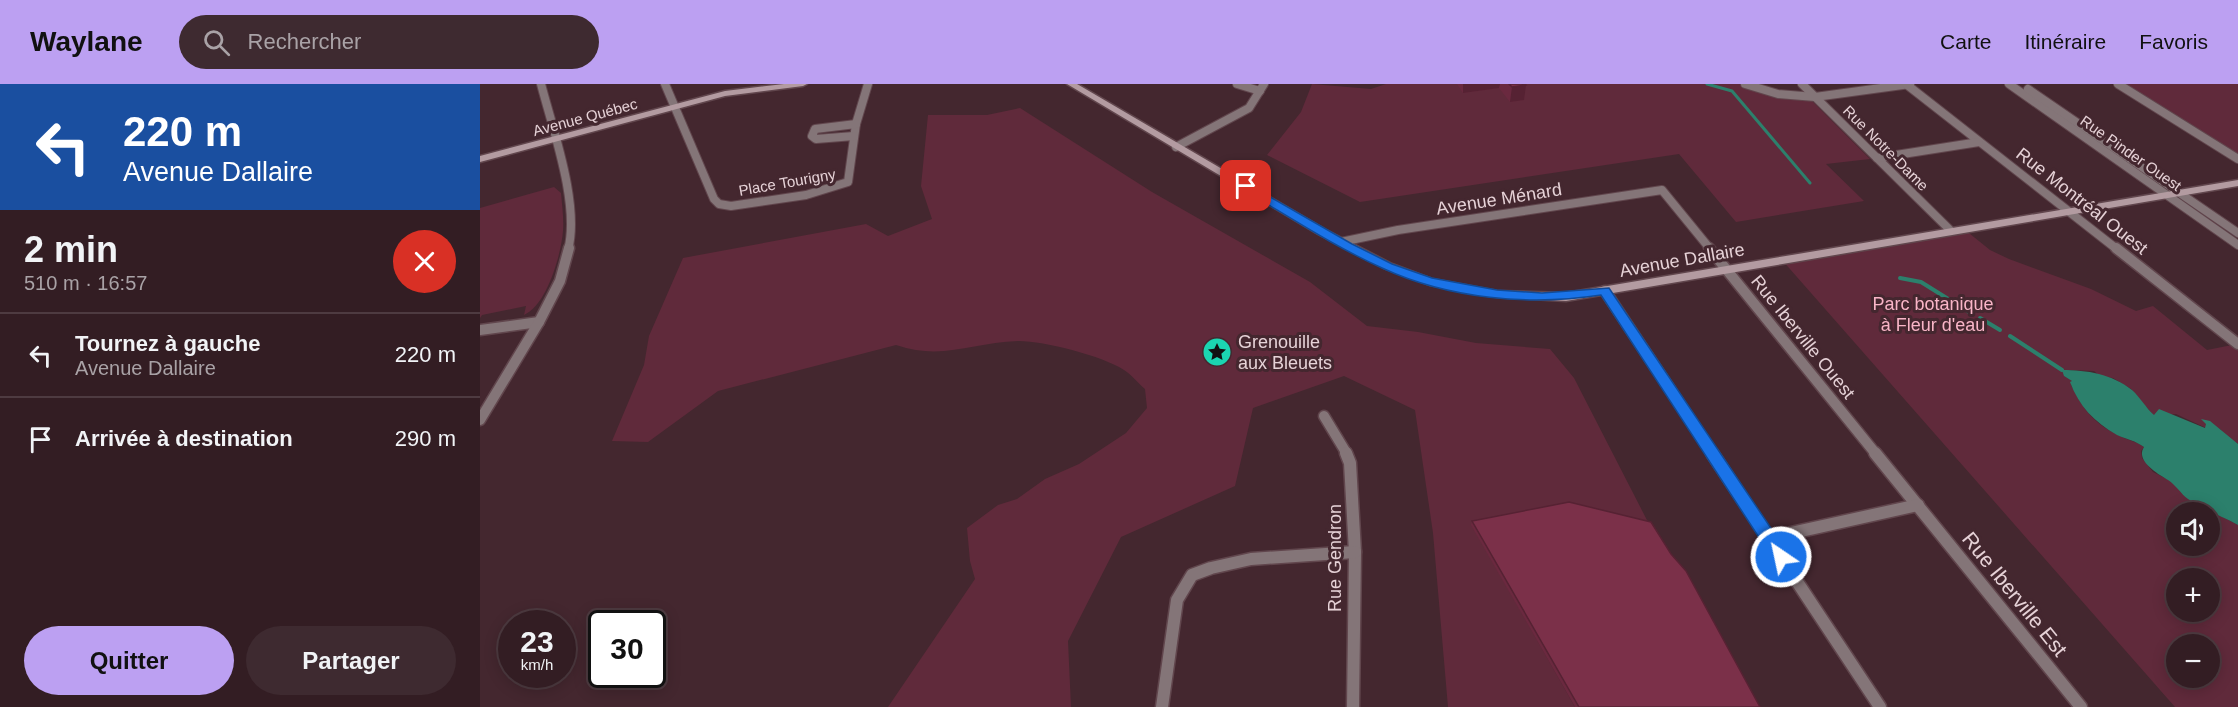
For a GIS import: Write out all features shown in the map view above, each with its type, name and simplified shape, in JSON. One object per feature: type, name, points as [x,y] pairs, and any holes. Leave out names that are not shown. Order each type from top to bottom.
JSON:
[{"type":"street","points":[[480,420],[539,322],[560,280],[572,235],[566,181],[541,84]]},
{"type":"street","points":[[665,84],[674,106]]},
{"type":"street","name":"Avenue Québec","points":[[480,159],[736,91],[803,84]]},
{"type":"street","name":"Place Tourigny","points":[[674,106],[716,202],[722,205],[756,203],[841,187],[848,182],[854,158],[856,124],[868,84]]},
{"type":"street","name":"Avenue Dallaire","points":[[1071,84],[1341,242],[1388,266],[1430,282],[1464,289],[1542,297],[1566,297],[1605,291],[2238,183]]},
{"type":"street","points":[[1176,147],[1249,108],[1262,88],[1237,84]]},
{"type":"street","points":[[1745,84],[1778,94],[1815,97],[1908,84]]},
{"type":"street","name":"Rue Notre-Dame","points":[[1802,84],[1951,231]]},
{"type":"street","name":"Rue Montréal Ouest","points":[[1908,84],[2238,344]]},
{"type":"street","name":"Rue Pinder Ouest","points":[[2009,84],[2238,244]]},
{"type":"street","name":"Rue Pinder Ouest","points":[[2021,84],[2238,233]]},
{"type":"street","points":[[2118,84],[2238,159]]},
{"type":"street","name":"Place Tourigny","points":[[854,136],[816,139],[812,136],[815,129],[856,124]]},
{"type":"street","points":[[1877,158],[1979,142]]},
{"type":"street","name":"Avenue Ménard","points":[[1341,242],[1406,229],[1662,190]]},
{"type":"street","name":"Rue Iberville Ouest","points":[[1662,190],[1918,505]]},
{"type":"street","points":[[1605,291],[1880,707]]},
{"type":"street","points":[[480,330],[539,322]]},
{"type":"street","name":"Rue Gendron","points":[[1324,416],[1338,435],[1350,463],[1355,552],[1353,707]]},
{"type":"street","points":[[1768,538],[1918,505]]},
{"type":"street","name":"Rue Iberville Est","points":[[1918,505],[2081,707]]},
{"type":"street","points":[[1162,707],[1177,600],[1192,575],[1248,560],[1355,552]]},
{"type":"green space","points":[[1312,84],[1371,89],[1386,84],[1745,84],[1807,96],[1870,159],[1826,164],[1864,201],[1736,222],[1679,154],[1360,202],[1267,155],[1301,112]]},
{"type":"green space","points":[[2122,84],[2238,84],[2238,156]]},
{"type":"green space","points":[[1020,108],[1152,192],[1310,282],[1367,326],[1418,332],[1476,343],[1550,349],[1574,378],[1650,526],[1472,525],[1575,707],[1448,707],[1433,533],[1415,410],[1344,376],[1253,408],[1235,486],[1121,537],[1068,641],[1071,707],[888,707],[975,579],[970,561],[967,528],[998,505],[1017,499],[1045,479],[1079,464],[1126,433],[1147,408],[1145,389],[1124,370],[1102,360],[1058,346],[1030,342],[1002,342],[943,351],[913,349],[896,345],[718,391],[648,442],[612,441],[644,365],[649,336],[683,258],[866,224],[888,236],[932,219],[921,186],[928,115],[987,115]]},
{"type":"green space","points":[[554,187],[561,193],[563,231],[556,265],[540,301],[524,315],[526,306],[482,315],[480,318],[480,208]]},
{"type":"green space","name":"Parc botanique à Fleur d'eau","points":[[1964,229],[1990,250],[2091,289],[2136,311],[2153,306],[2207,350],[2232,345],[2238,350],[2238,444],[2220,429],[2206,424],[2206,428],[2176,414],[2154,416],[2131,389],[2113,378],[2101,377],[2094,371],[2070,370],[2064,376],[2073,381],[2071,385],[2076,394],[2095,420],[2121,437],[2144,447],[2141,451],[2142,458],[2153,472],[2171,481],[2195,502],[2166,502],[2166,556],[2220,556],[2220,515],[2238,525],[2238,707],[2175,707],[1782,260]]},
{"type":"shaded area","points":[[2062,370],[2090,372],[2116,380],[2132,390],[2154,415],[2159,409],[2205,428],[2206,424],[2201,419],[2210,421],[2238,444],[2238,525],[2220,516],[2220,502],[2193,502],[2171,482],[2154,471],[2145,462],[2142,452],[2144,447],[2117,435],[2094,419],[2078,399],[2070,382],[2072,381],[2064,376]]},
{"type":"building","points":[[1509,84],[1525,84],[1526,85],[1512,87]]},
{"type":"building","points":[[1569,502],[1651,522],[1671,554],[1686,571],[1760,707],[1579,707],[1472,521]]},
{"type":"waterway","points":[[1707,84],[1732,91],[1810,183]]},
{"type":"waterway","points":[[1900,278],[1921,282],[1969,312]]},
{"type":"waterway","points":[[1980,318],[2000,330]]},
{"type":"waterway","points":[[2010,336],[2062,370]]},
{"type":"place","name":"Grenouille aux Bleuets","points":[[1217,352]]},
{"type":"route","points":[[1246,186],[1348,247],[1430,282],[1497,294],[1542,297],[1566,297],[1605,291],[1781,557]]}]
